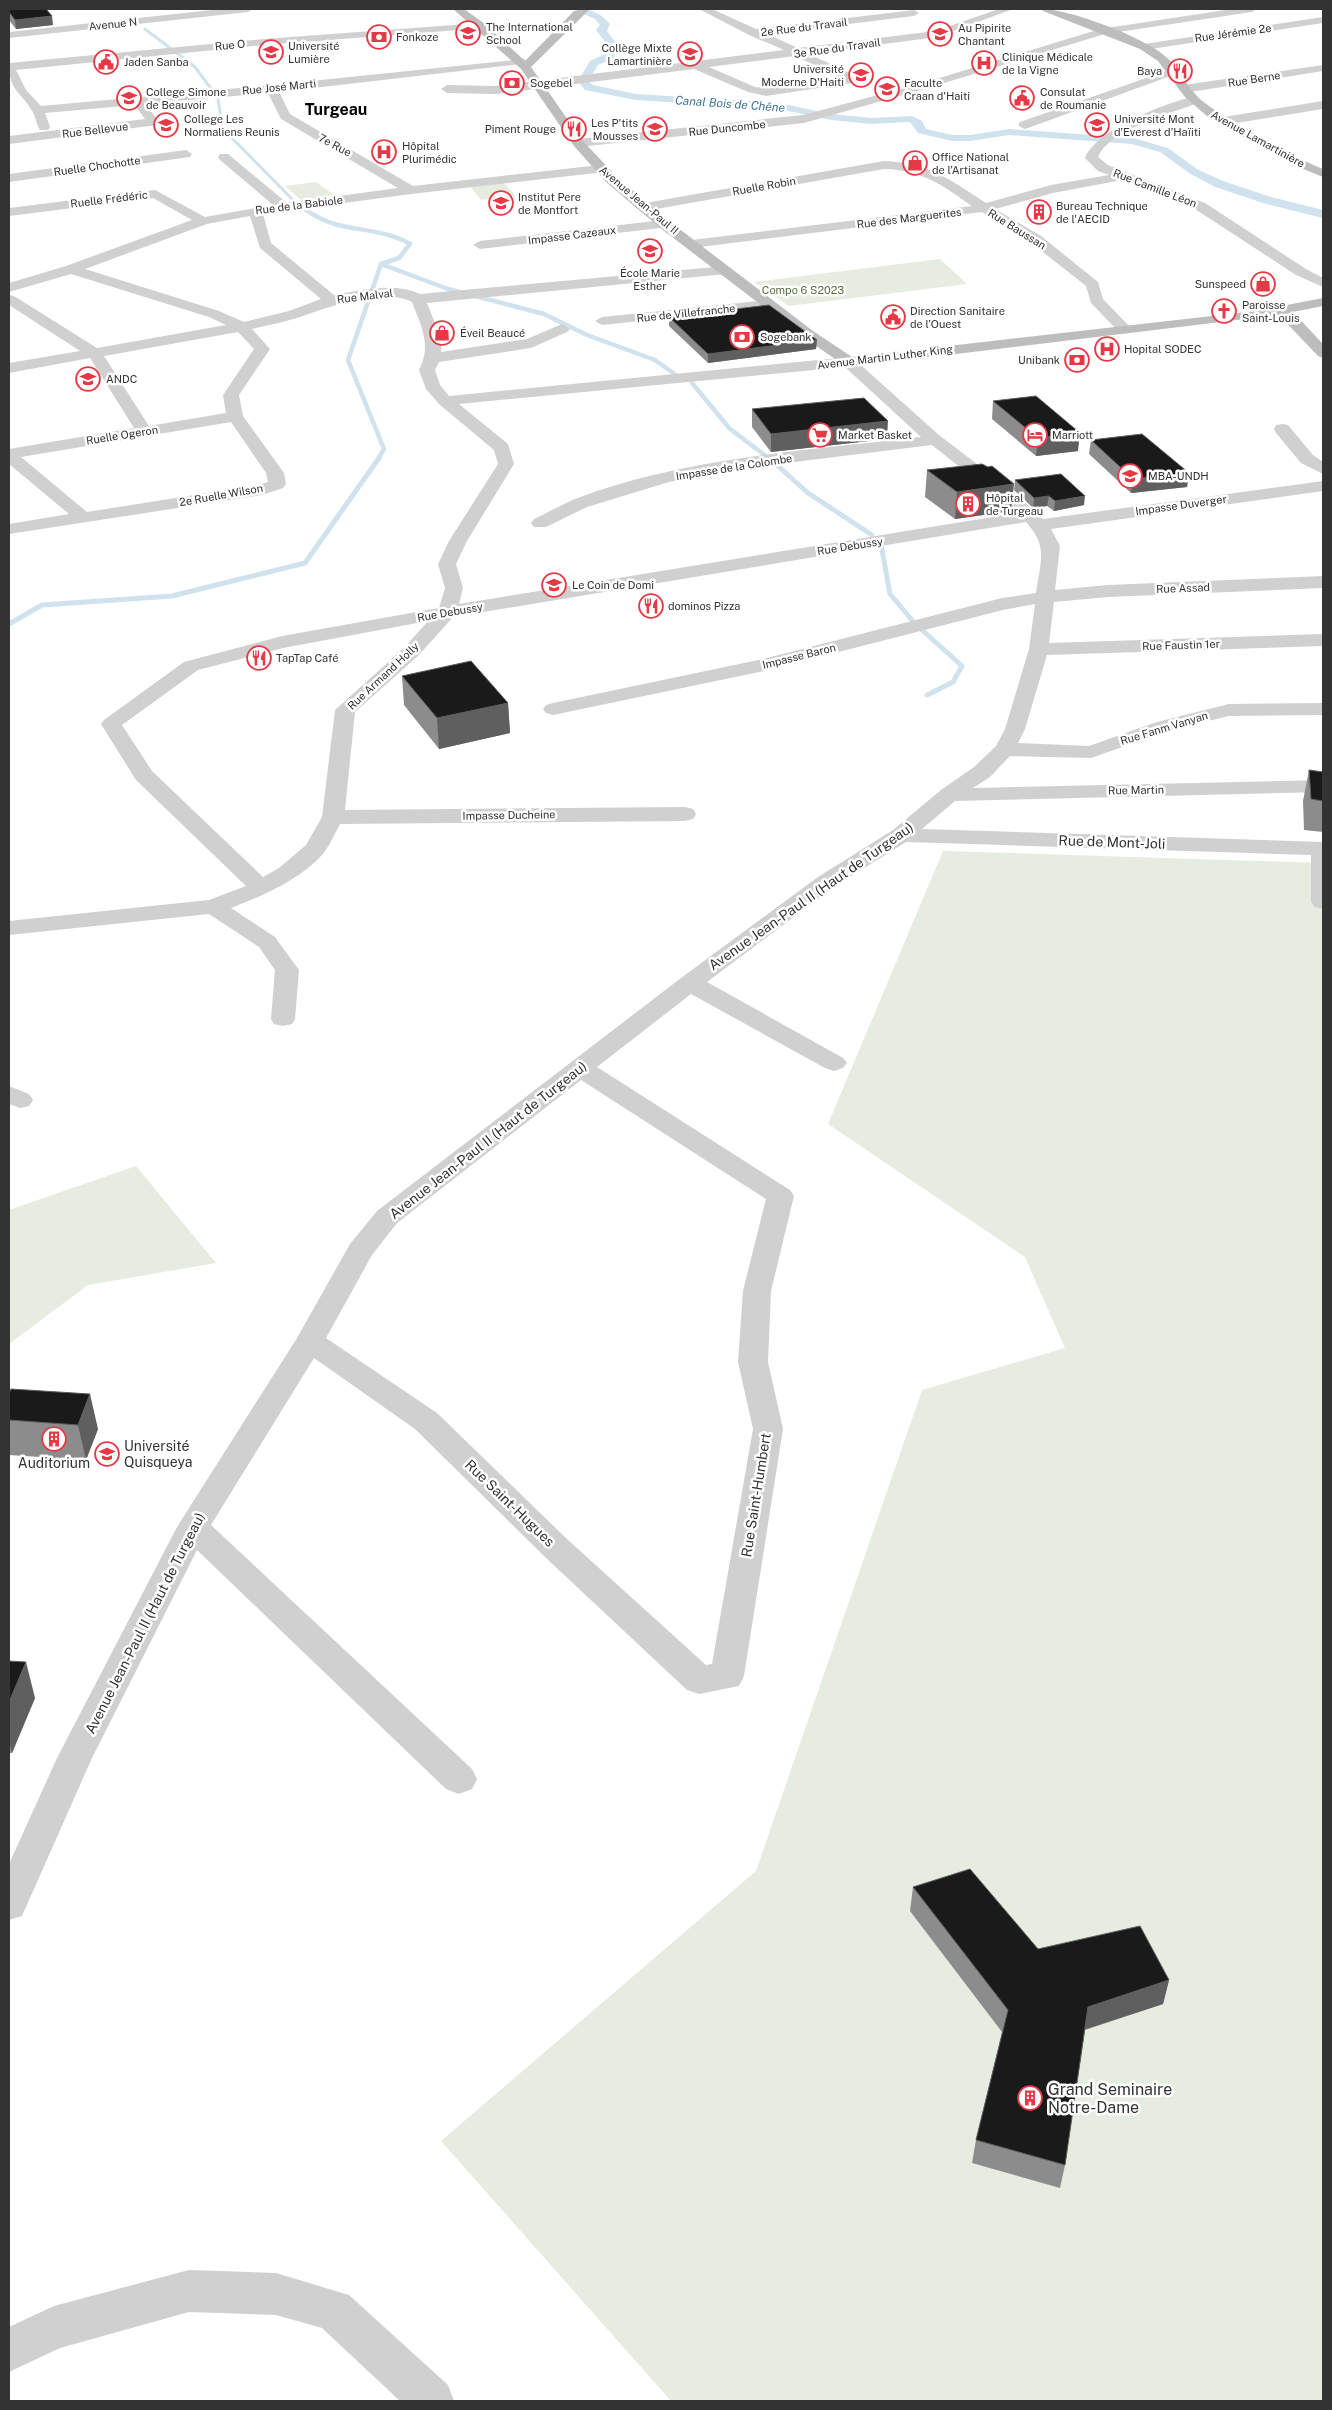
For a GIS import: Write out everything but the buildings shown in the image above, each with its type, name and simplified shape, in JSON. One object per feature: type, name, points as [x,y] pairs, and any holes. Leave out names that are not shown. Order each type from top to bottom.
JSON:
[{"type":"street","name":"Avenue N","points":[[9,35],[248,9]]},
{"type":"street","name":"Avenue Jean-Paul II","points":[[458,9],[526,62],[578,143],[600,169],[664,224],[849,362]]},
{"type":"street","points":[[698,66],[752,90],[766,92],[852,80],[852,78],[704,9]]},
{"type":"street","name":"3e Rue du Travail","points":[[447,89],[487,90],[539,85],[797,54],[937,34],[954,30],[1008,9]]},
{"type":"street","name":"Avenue Lamartinière","points":[[1047,9],[1144,47],[1157,54],[1170,67],[1184,89],[1194,100],[1223,122],[1304,165],[1323,173]]},
{"type":"street","name":"Rue Duncombe","points":[[578,143],[804,119],[927,85],[1104,31],[1252,9]]},
{"type":"street","points":[[526,62],[581,11]]},
{"type":"street","points":[[122,13],[137,22]]},
{"type":"street","name":"2e Rue du Travail","points":[[753,33],[914,13]]},
{"type":"street","name":"Rue Jérémie 2e","points":[[1144,47],[1323,20]]},
{"type":"street","points":[[938,23],[954,30]]},
{"type":"street","name":"Rue O","points":[[9,67],[185,50],[481,26]]},
{"type":"street","name":"Rue José Marti","points":[[38,110],[272,89],[526,62]]},
{"type":"street","points":[[9,67],[21,91],[38,110],[47,136]]},
{"type":"street","name":"Rue Berne","points":[[1184,89],[1323,68]]},
{"type":"street","points":[[1024,125],[1172,72]]},
{"type":"street","name":"7e Rue","points":[[272,89],[285,116],[411,190]]},
{"type":"street","points":[[9,93],[21,91]]},
{"type":"street","name":"Rue Camille Léon","points":[[1194,100],[1115,132],[1096,146],[1091,152],[1091,158],[1103,168],[1200,206],[1301,272],[1323,283]]},
{"type":"street","name":"Rue Bellevue","points":[[9,140],[153,122],[138,101]]},
{"type":"street","points":[[1223,122],[1323,105]]},
{"type":"street","name":"Ruelle Chochotte","points":[[9,178],[186,154]]},
{"type":"street","points":[[224,156],[294,206]]},
{"type":"street","name":"Rue Baussan","points":[[884,165],[902,164],[938,176],[984,208],[1036,238],[1093,285],[1096,300],[1124,329]]},
{"type":"street","name":"Ruelle Robin","points":[[645,208],[884,165]]},
{"type":"street","name":"Rue de la Babiole","points":[[9,288],[71,269],[203,221],[255,211],[411,190],[600,169]]},
{"type":"street","name":"Rue des Marguerites","points":[[692,244],[984,208],[1051,189],[1123,176]]},
{"type":"street","name":"Ruelle Frédéric","points":[[9,212],[155,194],[203,221]]},
{"type":"street","points":[[255,211],[265,245],[330,300]]},
{"type":"street","name":"Impasse Cazeaux","points":[[480,245],[664,224]]},
{"type":"street","points":[[71,269],[214,314],[242,327],[262,349],[231,395],[235,416]]},
{"type":"street","name":"Rue Malval","points":[[9,368],[242,327],[294,314],[330,300],[359,295],[404,292],[418,299],[726,270]]},
{"type":"street","points":[[9,299],[94,353],[144,431]]},
{"type":"street","name":"Rue Armand Holly","points":[[9,928],[213,908],[261,888],[287,873],[315,850],[332,817],[345,710],[412,651],[447,612],[454,588],[447,564],[458,541],[506,464],[502,448],[445,401],[432,386],[428,370],[433,358],[434,342],[418,299]]},
{"type":"street","name":"Avenue Martin Luther King","points":[[445,401],[849,362],[1283,311],[1323,302]]},
{"type":"street","name":"Rue de Villefranche","points":[[602,322],[770,304]]},
{"type":"street","points":[[1283,311],[1323,353]]},
{"type":"street","points":[[433,358],[531,343],[562,329]]},
{"type":"street","points":[[849,362],[935,440],[1035,520]]},
{"type":"street","name":"Ruelle Ogeron","points":[[9,455],[235,416]]},
{"type":"street","name":"2e Ruelle Wilson","points":[[9,529],[262,490],[278,484],[275,473],[235,416]]},
{"type":"street","points":[[1282,430],[1307,459],[1323,469]]},
{"type":"street","name":"Impasse de la Colombe","points":[[540,524],[581,503],[634,485],[702,470],[935,440]]},
{"type":"street","points":[[9,455],[84,518]]},
{"type":"street","name":"Impasse Duverger","points":[[1035,520],[1323,486]]},
{"type":"street","name":"Rue Debussy","points":[[261,888],[144,775],[111,724],[191,666],[282,642],[447,612],[1035,520]]},
{"type":"street","name":"Avenue Jean-Paul II (Haut de Turgeau)","points":[[9,1904],[75,1758],[192,1527],[310,1341],[360,1251],[387,1217],[690,982],[826,882],[900,835],[949,795],[982,772],[1005,749],[1015,729],[1039,649],[1044,618],[1044,597],[1051,546],[1047,534],[1035,520]]},
{"type":"street","name":"Rue Assad","points":[[1044,597],[1108,591],[1323,582]]},
{"type":"street","name":"Impasse Baron","points":[[553,709],[764,665],[1002,604],[1044,597]]},
{"type":"street","name":"Rue Faustin 1er","points":[[1039,649],[1323,640]]},
{"type":"street","name":"Rue Fanm Vanyan","points":[[1005,749],[1091,752],[1164,726],[1229,710],[1323,709]]},
{"type":"street","name":"Rue Martin","points":[[949,795],[1323,786]]},
{"type":"street","name":"Impasse Ducheine","points":[[332,817],[685,814]]},
{"type":"street","name":"Rue de Mont-Joli","points":[[900,835],[1323,849]]},
{"type":"street","points":[[1323,849],[1323,902]]},
{"type":"street","points":[[213,908],[267,942],[287,970],[283,1019]]},
{"type":"street","points":[[690,982],[834,1063]]},
{"type":"street","name":"Rue Saint-Humbert","points":[[580,1068],[780,1196],[757,1290],[753,1362],[768,1430],[727,1676],[699,1680]]},
{"type":"street","name":"Rue Saint-Hugues","points":[[310,1341],[426,1422],[556,1548],[699,1680]]},
{"type":"street","points":[[192,1527],[458,1780]]},
{"type":"street","points":[[9,2350],[54,2328],[189,2291],[276,2294],[334,2310],[432,2401]]},
{"type":"green space","points":[[316,182],[334,195],[301,200],[285,186]]},
{"type":"green space","points":[[503,182],[516,196],[481,200],[469,185]]},
{"type":"green space","name":"Compo 6 S2023","points":[[940,259],[967,284],[789,306],[754,282]]},
{"type":"green space","points":[[943,851],[1323,863],[1323,2401],[671,2401],[441,2141],[756,1871],[922,1390],[1065,1348],[1025,1257],[828,1124]]},
{"type":"green space","points":[[136,1166],[216,1263],[88,1285],[9,1344],[9,1210]]},
{"type":"waterway","name":"Canal Bois de Chêne","points":[[578,9],[598,17],[605,24],[605,28],[601,30],[611,43],[610,56],[594,63],[583,81],[589,88],[636,97],[779,106],[831,117],[871,121],[912,119],[918,123],[922,131],[952,138],[970,138],[1009,132],[1073,135],[1133,141],[1164,150],[1193,171],[1219,184],[1267,200],[1323,214]]},
{"type":"waterway","points":[[145,29],[195,67],[218,98],[222,128],[295,202]]},
{"type":"waterway","points":[[293,201],[326,221],[393,236],[410,244],[399,258],[381,264]]},
{"type":"waterway","points":[[378,459],[384,449],[348,360],[381,264]]},
{"type":"waterway","points":[[381,264],[448,289],[544,314],[587,335],[655,360],[676,375]]},
{"type":"waterway","points":[[692,383],[730,429],[770,459]]},
{"type":"waterway","points":[[9,624],[42,605],[172,596],[305,563],[379,458]]},
{"type":"waterway","points":[[769,458],[808,493],[872,535]]},
{"type":"waterway","points":[[881,544],[890,594],[912,620]]},
{"type":"waterway","points":[[921,629],[962,666],[953,682],[927,695]]},
{"type":"place","name":"The International School","points":[[468,33]]},
{"type":"place","name":"Au Pipirite Chantant","points":[[940,34]]},
{"type":"place","name":"Fonkoze","points":[[379,37]]},
{"type":"place","name":"Université Lumière","points":[[271,52]]},
{"type":"place","name":"Collège Mixte Lamartinière","points":[[690,54]]},
{"type":"place","name":"Jaden Sanba","points":[[106,62]]},
{"type":"place","name":"Clinique Médicale de la Vigne","points":[[984,63]]},
{"type":"place","name":"Baya","points":[[1180,71]]},
{"type":"place","name":"Université Moderne D'Haiti","points":[[861,75]]},
{"type":"place","name":"Sogebel","points":[[512,83]]},
{"type":"place","name":"Faculte Craan d'Haiti","points":[[887,89]]},
{"type":"place","name":"College Simone de Beauvoir","points":[[129,98]]},
{"type":"place","name":"Consulat de Roumanie","points":[[1022,98]]},
{"type":"place","name":"College Les Normaliens Reunis","points":[[166,125]]},
{"type":"place","name":"Université Mont d’Everest d’Haïiti","points":[[1097,125]]},
{"type":"place","name":"Piment Rouge","points":[[574,129]]},
{"type":"place","name":"Les P'tits Mousses","points":[[655,129]]},
{"type":"place","name":"Hôpital Plurimédic","points":[[384,152]]},
{"type":"place","name":"Office National de l’Artisanat","points":[[915,163]]},
{"type":"place","name":"Institut Pere de Montfort","points":[[501,203]]},
{"type":"place","name":"Bureau Technique de l'AECID","points":[[1039,212]]},
{"type":"place","name":"École Marie Esther","points":[[650,251]]},
{"type":"place","name":"Sunspeed","points":[[1263,284]]},
{"type":"place","name":"Paroisse Saint-Louis","points":[[1224,311]]},
{"type":"place","name":"Direction Sanitaire de l’Ouest","points":[[893,317]]},
{"type":"place","name":"Éveil Beaucé","points":[[442,333]]},
{"type":"place","name":"Sogebank","points":[[742,337]]},
{"type":"place","name":"Hopital SODEC","points":[[1107,349]]},
{"type":"place","name":"Unibank","points":[[1077,360]]},
{"type":"place","name":"ANDC","points":[[88,379]]},
{"type":"place","name":"Market Basket","points":[[820,435]]},
{"type":"place","name":"Marriott","points":[[1035,435]]},
{"type":"place","name":"MBA-UNDH","points":[[1130,476]]},
{"type":"place","name":"Hôpital de Turgeau","points":[[968,504]]},
{"type":"place","name":"Le Coin de Domi","points":[[554,585]]},
{"type":"place","name":"dominos Pizza","points":[[651,606]]},
{"type":"place","name":"TapTap Café","points":[[259,658]]},
{"type":"place","name":"Auditorium","points":[[54,1439]]},
{"type":"place","name":"Université Quisqueya","points":[[107,1454]]},
{"type":"place","name":"Grand Seminaire Notre-Dame","points":[[1030,2098]]},
{"type":"district","name":"Turgeau","points":[[336,109]]}]
